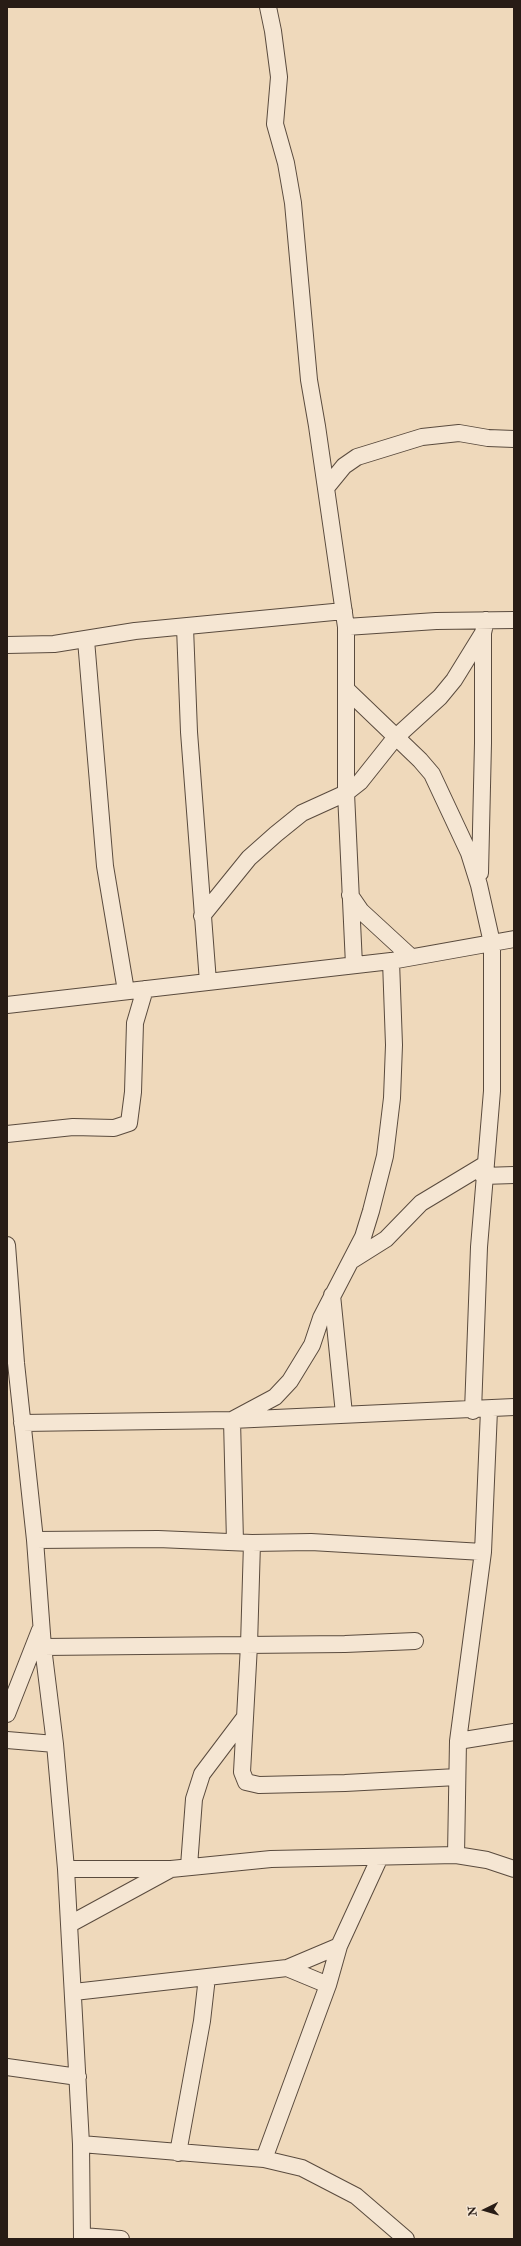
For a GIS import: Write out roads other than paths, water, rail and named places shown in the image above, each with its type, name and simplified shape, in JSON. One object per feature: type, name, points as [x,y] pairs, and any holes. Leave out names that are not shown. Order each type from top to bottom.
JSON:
[{"type":"street","points":[[268,7],[273,31],[279,77],[275,124],[286,163],[293,203],[303,333],[346,627],[346,793],[354,965]]},
{"type":"street","points":[[326,488],[344,466],[357,457],[422,436],[459,433],[488,438],[514,439]]},
{"type":"street","points":[[7,645],[54,644],[135,631],[344,611]]},
{"type":"street","points":[[346,627],[485,626],[514,620]]},
{"type":"street","points":[[185,626],[189,732],[208,982]]},
{"type":"street","points":[[202,916],[249,858],[276,834],[302,813],[346,793],[360,782],[395,738],[440,697],[454,680],[485,626]]},
{"type":"street","points":[[480,885],[485,626]]},
{"type":"street","points":[[86,640],[105,866],[126,991]]},
{"type":"street","points":[[346,689],[395,738],[420,760],[432,774],[469,853],[480,885],[492,943],[492,1092],[484,1170],[481,1410],[483,1552],[458,1741],[456,1855]]},
{"type":"street","points":[[350,895],[361,911],[411,957]]},
{"type":"street","points":[[7,1005],[390,961],[514,939]]},
{"type":"street","points":[[232,1420],[275,1397],[290,1381],[312,1345],[321,1318],[332,1295],[364,1237],[385,1156],[392,1098],[394,1045],[390,961]]},
{"type":"street","points":[[7,1134],[73,1127],[114,1128],[129,1123],[133,1092],[135,1023],[145,989]]},
{"type":"street","points":[[351,1261],[386,1239],[421,1203],[484,1170],[514,1175]]},
{"type":"street","points":[[7,1245],[11,1364],[22,1423],[35,1540],[43,1647],[55,1744],[66,1869],[74,1992],[81,2144],[82,2238],[121,2239]]},
{"type":"street","points":[[332,1295],[344,1414]]},
{"type":"street","points":[[22,1423],[232,1420],[344,1414],[481,1410],[514,1407]]},
{"type":"street","points":[[232,1420],[235,1542]]},
{"type":"street","points":[[35,1540],[158,1539],[252,1543],[311,1542],[483,1552]]},
{"type":"street","points":[[252,1543],[249,1644],[242,1772],[246,1782],[259,1785],[457,1777]]},
{"type":"street","points":[[8,1709],[42,1627]]},
{"type":"street","points":[[43,1647],[415,1641]]},
{"type":"street","points":[[190,1866],[194,1799],[202,1774],[245,1717]]},
{"type":"street","points":[[458,1741],[514,1732]]},
{"type":"street","points":[[7,1740],[55,1744]]},
{"type":"street","points":[[66,1869],[171,1869],[271,1859],[456,1855],[487,1860],[514,1869]]},
{"type":"street","points":[[264,2159],[328,1985],[339,1946],[380,1857]]},
{"type":"street","points":[[70,1924],[171,1869]]},
{"type":"street","points":[[74,1992],[287,1968],[339,1946]]},
{"type":"street","points":[[287,1968],[328,1985]]},
{"type":"street","points":[[178,2153],[202,2021],[207,1977]]},
{"type":"street","points":[[7,2067],[78,2076]]},
{"type":"street","points":[[81,2144],[264,2159],[302,2168],[356,2196],[406,2239]]}]
